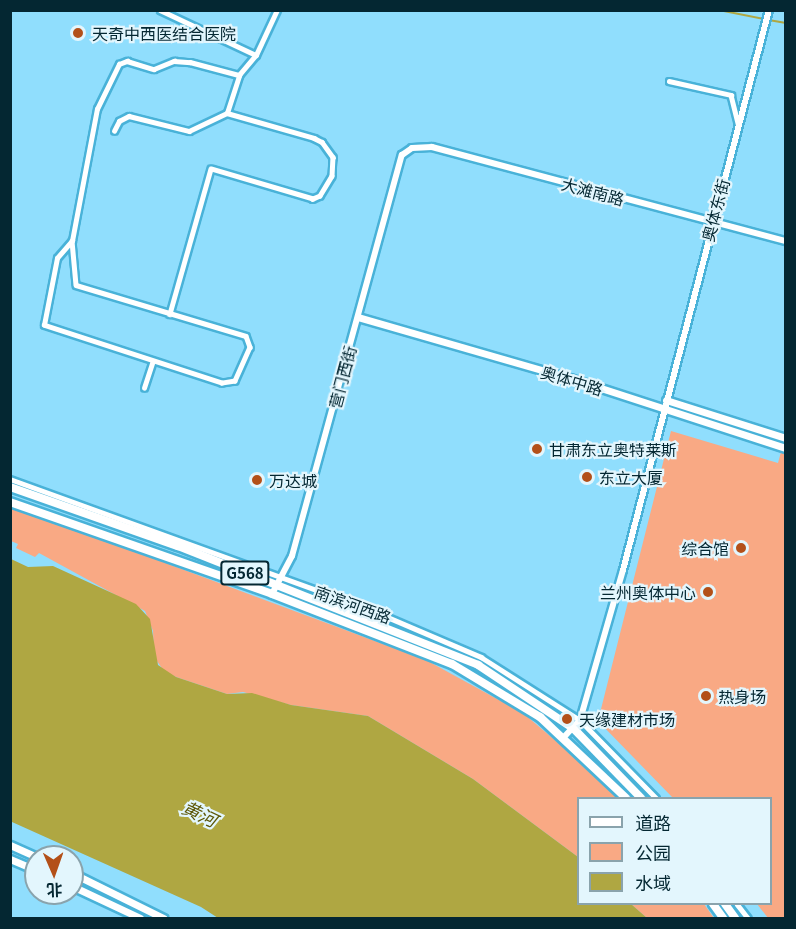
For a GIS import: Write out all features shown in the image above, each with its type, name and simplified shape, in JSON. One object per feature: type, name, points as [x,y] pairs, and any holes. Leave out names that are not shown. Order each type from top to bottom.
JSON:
[{"type":"highway","name":"南滨河西路","points":[[10,488],[179,544],[277,581],[478,664],[574,729],[640,797]]},
{"type":"highway","name":"南滨河西路","points":[[10,502],[272,594],[452,664],[540,717],[564,737],[625,797]]},
{"type":"highway","points":[[714,905],[723,918]]},
{"type":"highway","points":[[726,905],[735,918]]},
{"type":"main road","name":"奥体中路","points":[[358,317],[570,378],[786,448]]},
{"type":"main road","points":[[666,400],[786,438]]},
{"type":"main road","points":[[10,845],[24,851]]},
{"type":"main road","points":[[10,859],[24,865]]},
{"type":"main road","points":[[84,879],[163,918]]},
{"type":"main road","points":[[84,892],[140,918]]},
{"type":"street","points":[[160,10],[256,55]]},
{"type":"street","points":[[227,113],[239,75],[256,55],[278,10]]},
{"type":"street","name":"奥体东街","points":[[564,737],[580,720],[768,10]]},
{"type":"street","points":[[72,241],[57,258],[44,325],[153,361],[229,383],[235,381],[250,347],[246,336],[76,285],[72,241],[97,110],[119,64],[127,61],[154,69],[174,61],[190,62],[239,75]]},
{"type":"street","points":[[669,81],[731,95],[738,124]]},
{"type":"street","points":[[114,131],[119,122],[129,116],[189,131],[227,113],[322,142],[333,157],[332,176],[320,196],[310,199],[211,169],[170,314]]},
{"type":"street","name":"大滩南路","points":[[402,155],[412,148],[432,147],[786,241]]},
{"type":"street","name":"营门西街","points":[[272,594],[292,556],[402,155]]},
{"type":"street","points":[[144,388],[153,361]]},
{"type":"street","name":"南滨河西路","points":[[10,478],[179,544]]},
{"type":"street","points":[[173,560],[179,544]]},
{"type":"street","name":"南滨河西路","points":[[277,581],[403,622],[481,657],[580,720],[655,797]]},
{"type":"street","points":[[738,905],[748,918]]},
{"type":"green space","name":"兰州奥体中心","points":[[671,431],[778,463],[785,437],[785,918],[768,918],[758,905],[772,905],[772,797],[672,797],[598,721]]},
{"type":"green space","points":[[10,505],[426,660],[523,713],[583,764],[616,797],[577,797],[577,856],[473,779],[368,716],[291,705],[243,692],[227,694],[164,671],[154,657],[153,631],[145,611],[39,553],[35,557],[16,548],[18,544],[11,541]]},
{"type":"green space","points":[[632,905],[705,905],[714,918],[647,918]]},
{"type":"water","name":"黄河","points":[[11,559],[28,567],[53,566],[136,604],[150,619],[158,665],[176,677],[227,694],[252,693],[291,705],[368,716],[473,779],[577,856],[577,905],[632,905],[647,918],[218,918],[201,907],[84,854],[84,845],[63,845],[12,822]]},
{"type":"waterway","points":[[719,10],[764,19]]},
{"type":"waterway","points":[[769,20],[786,23]]},
{"type":"place","name":"天奇中西医结合医院","points":[[78,33]]},
{"type":"place","name":"甘肃东立奥特莱斯","points":[[537,449]]},
{"type":"place","name":"东立大厦","points":[[587,477]]},
{"type":"place","name":"万达城","points":[[257,480]]},
{"type":"place","name":"综合馆","points":[[741,548]]},
{"type":"place","name":"兰州奥体中心","points":[[708,592]]},
{"type":"place","name":"热身场","points":[[706,696]]},
{"type":"place","name":"天缘建材市场","points":[[567,719]]}]
